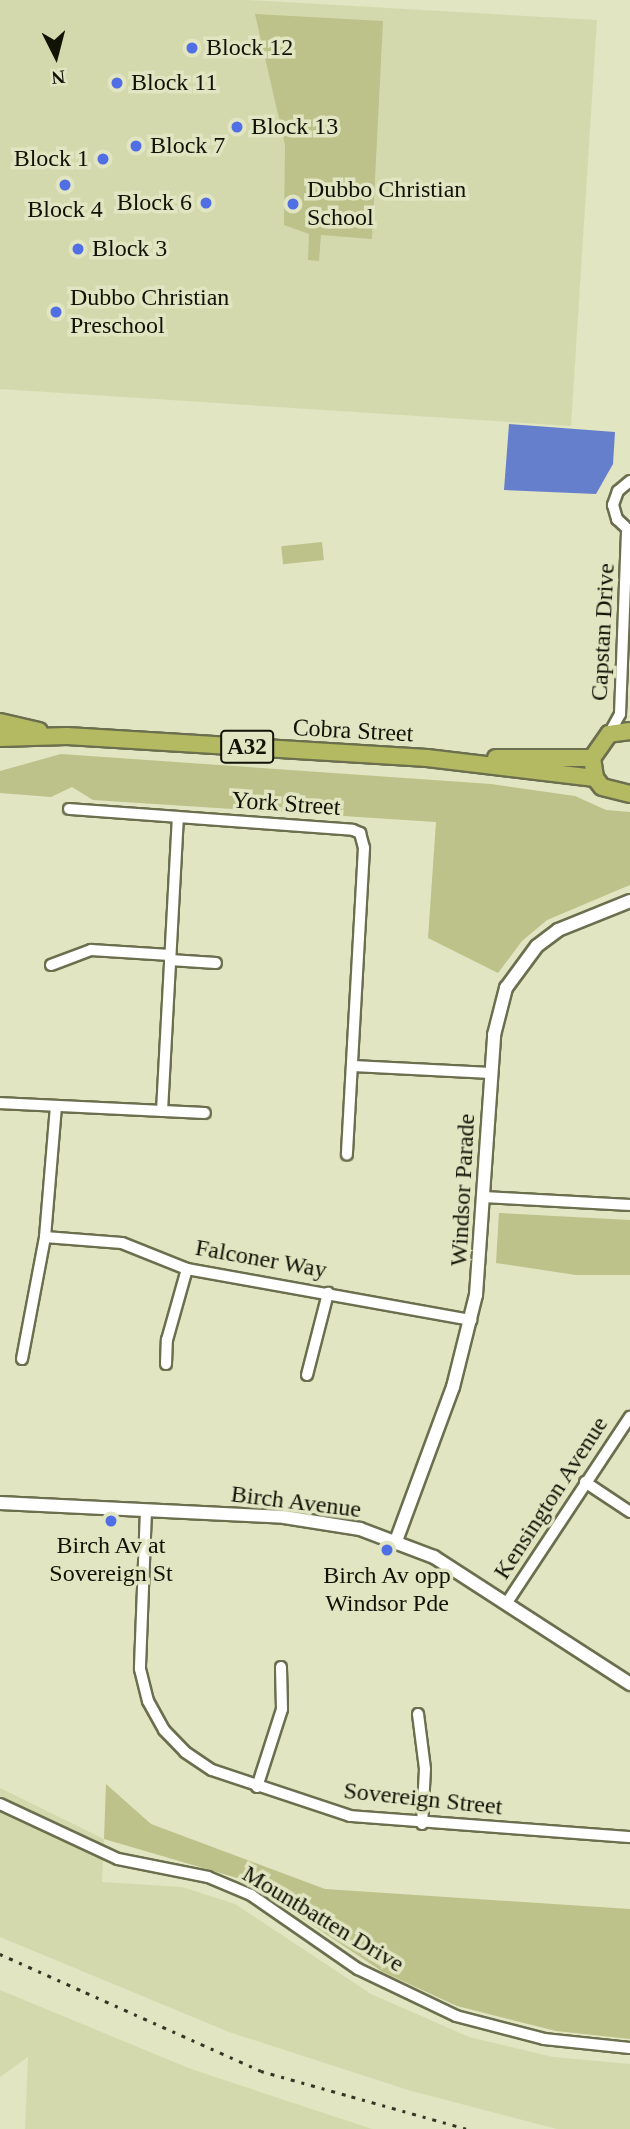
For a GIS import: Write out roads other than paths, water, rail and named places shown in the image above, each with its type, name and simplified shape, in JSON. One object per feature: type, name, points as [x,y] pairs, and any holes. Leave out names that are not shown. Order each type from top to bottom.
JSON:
[{"type":"highway","name":"Cobra Street","points":[[0,723],[67,736]]},
{"type":"highway","points":[[595,778],[592,758],[609,734],[630,732]]},
{"type":"highway","name":"Cobra Street","points":[[0,738],[67,736],[427,758],[595,778]]},
{"type":"highway","name":"Cobra Street","points":[[427,758],[592,758]]},
{"type":"highway","name":"A32","points":[[595,778],[611,793],[630,794]]},
{"type":"street","points":[[629,530],[617,519],[613,505],[618,491],[630,481]]},
{"type":"street","name":"Capstan Drive","points":[[609,734],[620,714],[629,530]]},
{"type":"street","points":[[69,809],[178,817],[162,1111]]},
{"type":"street","name":"York Street","points":[[178,817],[360,832],[364,848],[347,1155]]},
{"type":"street","name":"Windsor Parade","points":[[396,1541],[453,1387],[471,1320],[481,1258],[491,1073],[497,1014],[519,968],[558,930],[630,901]]},
{"type":"street","points":[[51,965],[92,950],[216,963]]},
{"type":"street","points":[[353,1066],[491,1073]]},
{"type":"street","points":[[0,1103],[205,1113]]},
{"type":"street","points":[[22,1359],[45,1237],[56,1106]]},
{"type":"street","points":[[484,1197],[630,1205]]},
{"type":"street","name":"Falconer Way","points":[[45,1237],[122,1243],[187,1269],[471,1320]]},
{"type":"street","points":[[166,1364],[167,1340],[187,1269]]},
{"type":"street","points":[[307,1375],[328,1293]]},
{"type":"street","name":"Kensington Avenue","points":[[508,1601],[630,1417]]},
{"type":"street","points":[[585,1482],[630,1513]]},
{"type":"street","name":"Birch Avenue","points":[[0,1503],[322,1522],[396,1541],[434,1557],[508,1601],[630,1684]]},
{"type":"street","name":"Sovereign Street","points":[[146,1510],[140,1656],[148,1701],[164,1730],[186,1752],[212,1770],[350,1816],[422,1824],[630,1837]]},
{"type":"street","points":[[257,1787],[282,1709],[281,1667]]},
{"type":"street","points":[[418,1714],[425,1769],[422,1824]]},
{"type":"street","name":"Mountbatten Drive","points":[[0,1804],[118,1858],[208,1878],[251,1895],[358,1969],[456,2016],[544,2039],[630,2048]]},
{"type":"water","points":[[509,424],[615,432],[613,464],[596,494],[504,490]]},
{"type":"railway","points":[[0,1954],[261,2071],[467,2129]]},
{"type":"place","name":"Block 12","points":[[192,48]]},
{"type":"place","name":"Block 11","points":[[117,83]]},
{"type":"place","name":"Block 13","points":[[237,127]]},
{"type":"place","name":"Block 7","points":[[136,146]]},
{"type":"place","name":"Block 1","points":[[103,159]]},
{"type":"place","name":"Block 4","points":[[65,185]]},
{"type":"place","name":"Block 6","points":[[206,203]]},
{"type":"place","name":"Dubbo Christian School","points":[[293,204]]},
{"type":"place","name":"Block 3","points":[[78,249]]},
{"type":"place","name":"Dubbo Christian Preschool","points":[[56,312]]},
{"type":"place","name":"Birch Av at Sovereign St","points":[[111,1521]]},
{"type":"place","name":"Birch Av opp Windsor Pde","points":[[387,1550]]}]
